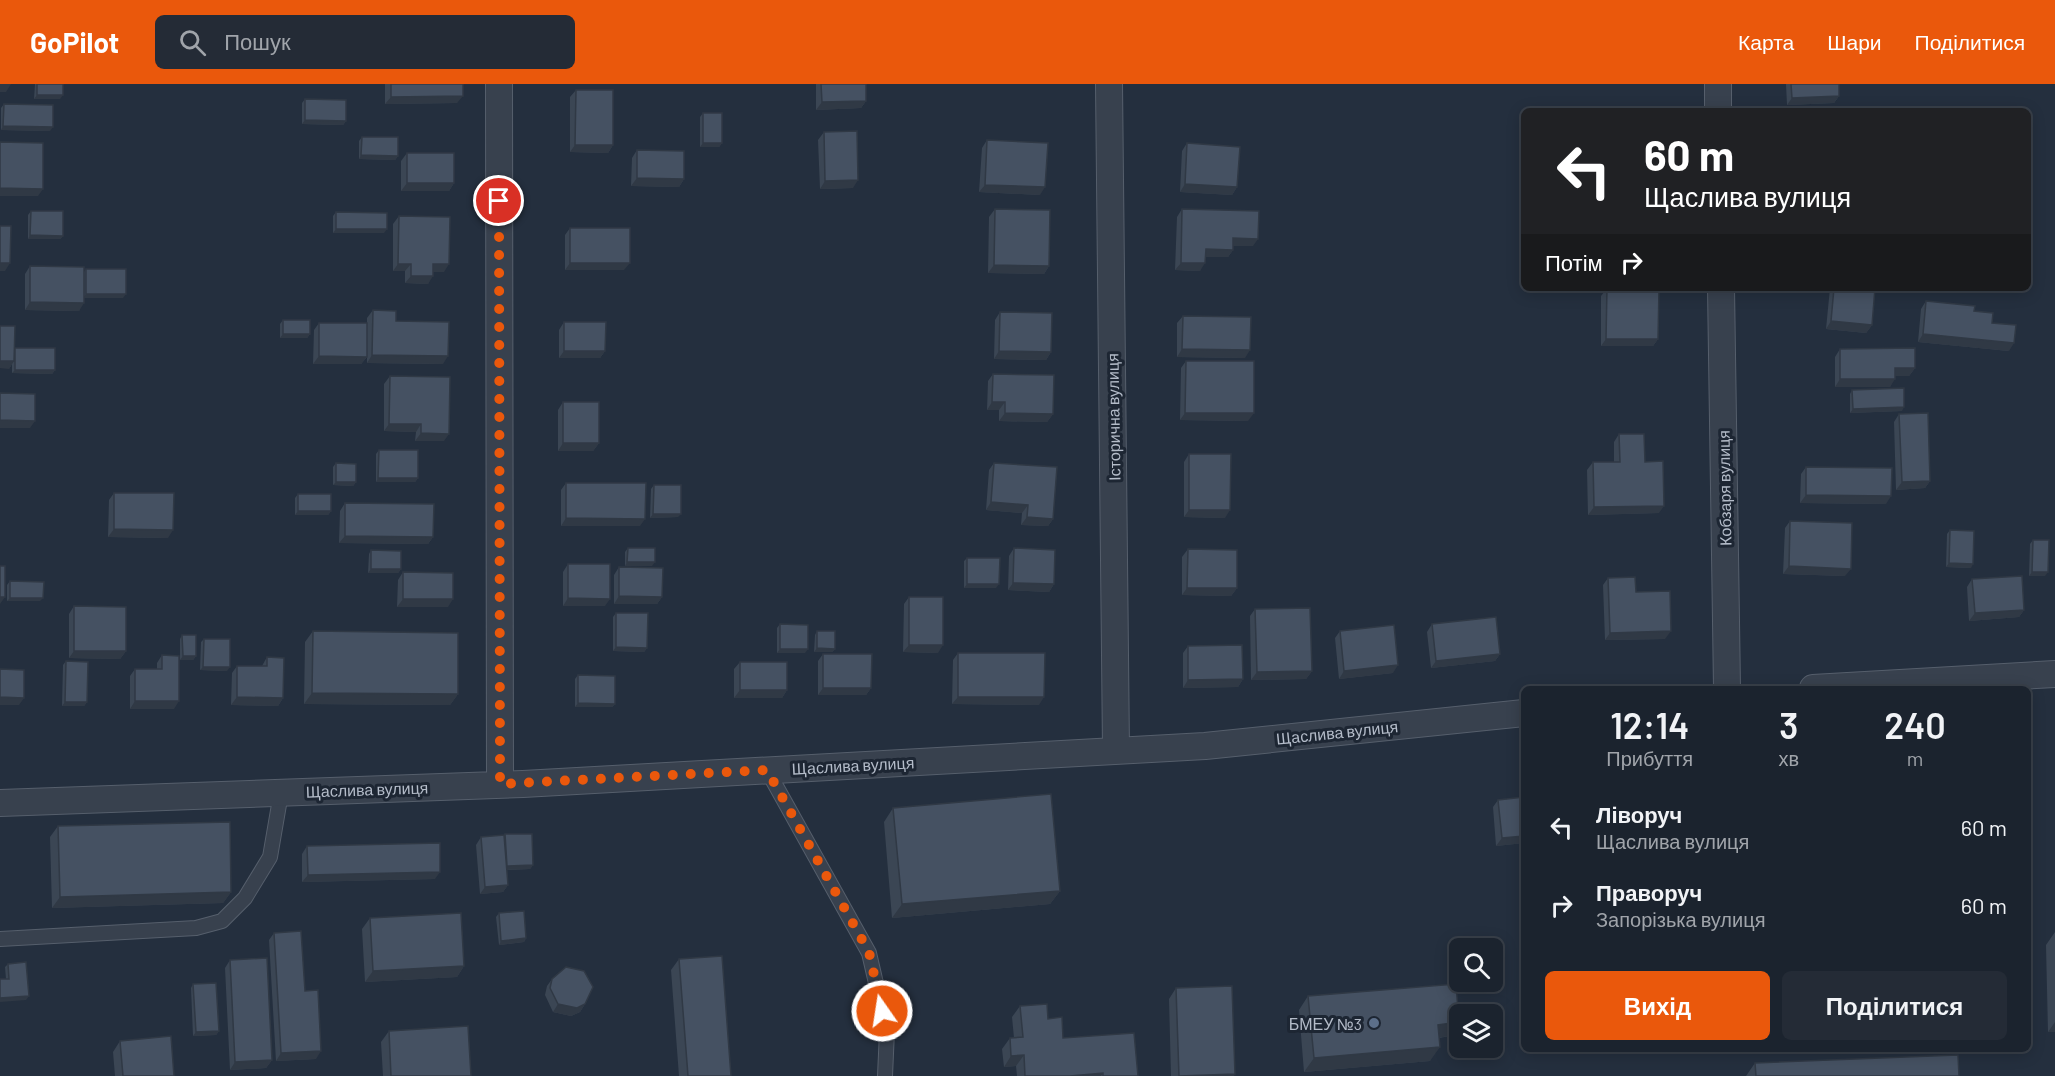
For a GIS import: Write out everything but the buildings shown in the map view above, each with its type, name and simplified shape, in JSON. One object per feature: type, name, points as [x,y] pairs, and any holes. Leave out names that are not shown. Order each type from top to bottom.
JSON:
[{"type":"street","points":[[499,84],[500,784]]},
{"type":"street","name":"Історична вулиця","points":[[1109,84],[1116,750]]},
{"type":"street","points":[[1718,84],[1718,108]]},
{"type":"street","name":"Кобзаря вулиця","points":[[1721,291],[1727,686]]},
{"type":"street","points":[[1881,686],[2055,674]]},
{"type":"street","name":"Щаслива вулиця","points":[[0,803],[500,784],[1206,746],[1521,713]]},
{"type":"lane","points":[[767,770],[869,952],[887,1031],[885,1076]]},
{"type":"lane","points":[[0,939],[196,928],[222,921],[245,898],[270,857],[281,793]]},
{"type":"place","name":"БМЕУ №3","points":[[1374,1023]]},
{"type":"route","points":[[499,201],[500,784],[767,770],[869,952],[882,1011]]}]
